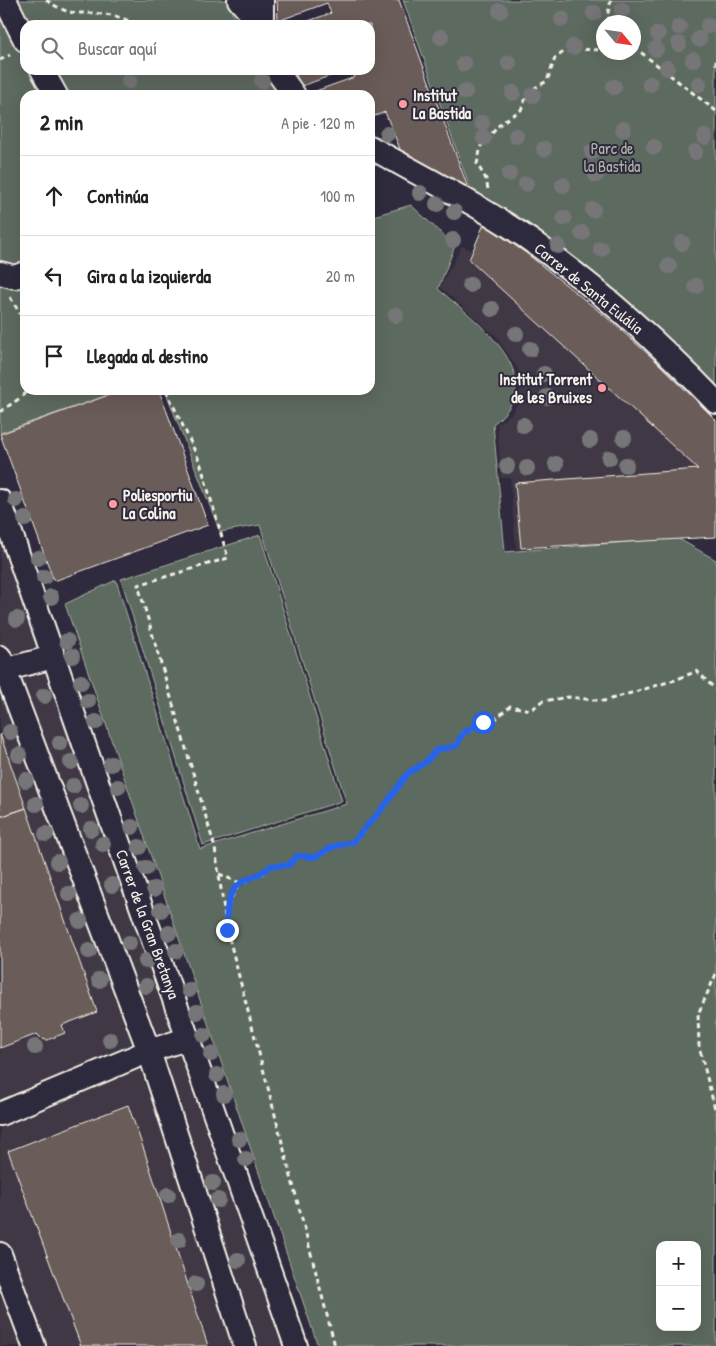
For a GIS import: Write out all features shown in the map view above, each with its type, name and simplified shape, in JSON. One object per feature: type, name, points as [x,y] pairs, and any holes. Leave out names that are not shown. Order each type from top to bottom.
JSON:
[{"type":"street","points":[[5,0],[20,30]]},
{"type":"street","points":[[239,0],[257,20]]},
{"type":"street","points":[[261,20],[262,0]]},
{"type":"street","points":[[45,75],[53,90]]},
{"type":"street","points":[[280,75],[290,90]]},
{"type":"street","name":"Carrer de Santa Eulália","points":[[375,150],[539,246],[585,281],[679,364],[716,402]]},
{"type":"street","points":[[2,281],[20,274]]},
{"type":"street","name":"Carrer de la Gran Bretanya","points":[[0,501],[53,657],[190,1038],[296,1346]]},
{"type":"street","points":[[53,657],[1,666],[149,1051],[245,1346]]},
{"type":"street","points":[[0,1114],[149,1051],[190,1038]]},
{"type":"street","points":[[0,1254],[34,1346]]},
{"type":"path","points":[[46,0],[60,9],[77,14],[103,14],[126,20]]},
{"type":"path","points":[[607,15],[611,0]]},
{"type":"path","points":[[489,215],[486,179],[477,164],[481,146],[502,122],[521,110],[528,92],[547,81],[555,58],[568,48],[596,50]]},
{"type":"path","points":[[641,52],[716,111]]},
{"type":"path","points":[[2,281],[20,313]]},
{"type":"path","points":[[0,412],[12,401],[24,395]]},
{"type":"path","points":[[168,395],[200,462],[228,558],[138,585],[215,848],[225,915],[335,1346]]},
{"type":"path","points":[[225,915],[230,900],[240,883],[265,872],[270,866],[289,865],[297,856],[316,857],[332,847],[353,842],[383,808],[408,773],[426,762],[436,750],[456,746],[463,733],[483,722],[497,718],[510,706],[532,710],[543,701],[569,697],[604,701],[675,680],[697,671],[716,690]]},
{"type":"path","points":[[219,874],[240,883]]},
{"type":"path","points":[[716,974],[698,1014],[699,1046],[716,1113]]},
{"type":"shaded area","name":"Institut Torrent de les Bruixes","points":[[484,224],[526,253],[605,316],[656,361],[716,420],[716,537],[516,549],[510,478],[501,478],[497,424],[511,414],[518,403],[521,383],[518,370],[497,337],[440,287],[462,246],[473,251]]},
{"type":"shaded area","points":[[0,505],[285,1346],[0,1346]]},
{"type":"green space","points":[[0,0],[226,0],[236,20],[20,20],[20,75],[269,75],[278,90],[20,90],[20,395],[108,395],[0,433]]},
{"type":"green space","name":"Parc de la Bastida","points":[[403,0],[716,0],[716,392],[568,252],[470,188]]},
{"type":"green space","points":[[411,205],[455,246],[438,289],[488,333],[503,350],[513,369],[516,387],[510,406],[493,424],[505,552],[677,538],[716,560],[716,1346],[318,1346],[65,604],[116,580],[200,849],[347,804],[260,525],[220,532],[167,395],[375,395],[375,216]]},
{"type":"green space","points":[[260,535],[342,801],[203,845],[121,579]]},
{"type":"building","name":"Institut La Bastida","points":[[277,0],[399,0],[471,196],[402,154],[385,112],[375,116],[375,90],[318,90],[355,77],[354,75],[375,75],[375,20],[311,20],[331,13],[327,3],[278,20]]},
{"type":"building","points":[[296,75],[332,75],[302,86]]},
{"type":"building","points":[[484,224],[526,253],[605,316],[656,361],[716,420],[716,537],[521,548],[515,483],[698,469],[469,260]]},
{"type":"building","name":"Poliesportiu La Colina","points":[[109,395],[161,395],[208,525],[54,581],[0,434]]},
{"type":"building","points":[[0,734],[26,808],[0,817]]},
{"type":"building","points":[[26,808],[97,1012],[62,1025],[65,1033],[47,1040],[42,1039],[37,1034],[0,1048],[0,817]]},
{"type":"building","points":[[128,1105],[208,1346],[81,1346],[8,1151]]},
{"type":"place","name":"Institut La Bastida","points":[[403,104]]},
{"type":"place","name":"Institut Torrent de les Bruixes","points":[[602,388]]},
{"type":"place","name":"Poliesportiu La Colina","points":[[113,504]]},
{"type":"route","points":[[227,930],[225,915],[230,900],[240,883],[265,872],[270,866],[289,865],[297,856],[316,857],[332,847],[353,842],[383,808],[408,773],[426,762],[436,750],[456,746],[463,733],[483,722]]}]
